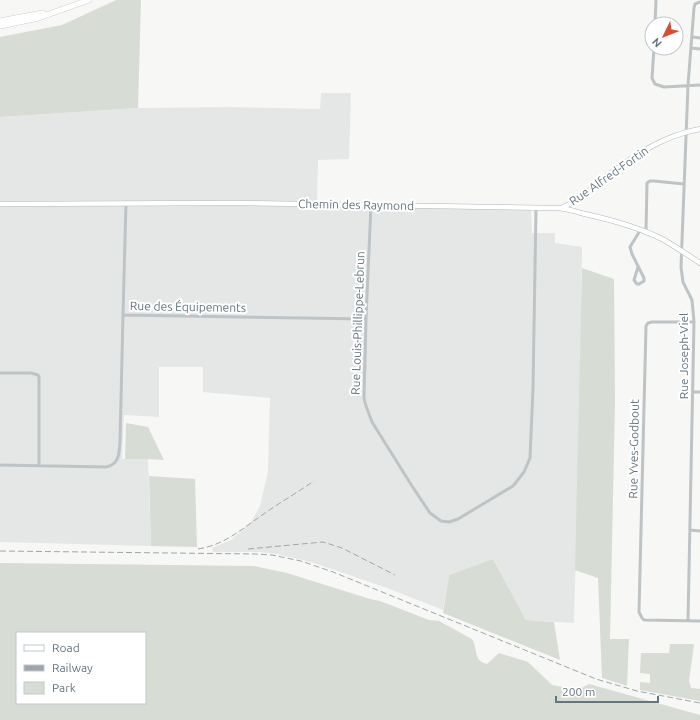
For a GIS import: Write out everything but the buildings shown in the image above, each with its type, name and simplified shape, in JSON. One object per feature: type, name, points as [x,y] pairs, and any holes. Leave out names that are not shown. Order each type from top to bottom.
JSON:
[{"type":"highway","points":[[0,26],[38,18],[90,0]]},
{"type":"highway","points":[[0,21],[71,7]]},
{"type":"street","points":[[655,16],[656,0]]},
{"type":"street","name":"Rue Joseph-Viel","points":[[688,621],[694,322],[692,300],[683,282],[681,267],[688,85],[693,37],[694,8],[695,4],[700,2]]},
{"type":"street","points":[[693,37],[700,38]]},
{"type":"street","points":[[691,48],[700,49]]},
{"type":"street","points":[[653,56],[652,78],[655,84],[664,87],[700,85]]},
{"type":"street","name":"Rue Alfred-Fortin","points":[[563,207],[578,199],[636,155],[665,139],[687,132],[700,130]]},
{"type":"street","points":[[638,267],[634,280],[637,284],[640,284],[644,281],[644,278],[630,247],[643,230],[647,183],[654,181],[684,184]]},
{"type":"street","name":"Chemin des Raymond","points":[[0,204],[126,202],[371,204],[536,208],[563,207],[643,230],[664,240],[700,263]]},
{"type":"street","name":"Rue des Équipements","points":[[126,202],[123,315],[366,319]]},
{"type":"street","name":"Rue Louis-Phillippe-Lebrun","points":[[371,204],[364,398],[368,414],[372,422],[430,513],[441,521],[449,522],[458,519],[513,486],[524,472],[530,458],[533,388],[536,208]]},
{"type":"street","points":[[0,465],[106,467],[110,466],[117,460],[119,456],[120,441],[123,315]]},
{"type":"street","name":"Rue Yves-Godbout","points":[[688,621],[644,620],[639,612],[646,326],[648,323],[652,322],[694,322]]},
{"type":"street","points":[[0,372],[38,375],[40,382],[39,465]]},
{"type":"street","points":[[693,392],[700,392]]},
{"type":"street","points":[[690,530],[700,531]]},
{"type":"street","points":[[688,621],[700,621]]},
{"type":"shaded area","points":[[321,93],[351,93],[349,159],[318,160],[317,204],[531,208],[532,233],[555,233],[555,243],[582,247],[580,401],[574,623],[526,620],[493,559],[449,575],[443,610],[387,588],[314,563],[276,554],[258,552],[213,552],[212,548],[231,540],[251,522],[260,506],[268,471],[270,398],[203,392],[203,367],[159,367],[159,417],[124,415],[122,459],[148,459],[151,546],[0,542],[0,117],[138,108],[227,107],[320,109]]},
{"type":"green space","points":[[116,0],[141,0],[138,108],[0,117],[0,37],[62,25]]},
{"type":"green space","points":[[582,268],[614,279],[615,402],[610,639],[629,639],[627,686],[602,678],[598,578],[575,570]]},
{"type":"green space","points":[[126,423],[148,427],[164,460],[125,459]]},
{"type":"green space","points":[[149,476],[195,479],[197,547],[151,546]]},
{"type":"green space","points":[[493,559],[526,620],[554,622],[560,660],[443,613],[449,575]]},
{"type":"green space","points":[[0,563],[254,566],[287,573],[380,601],[429,620],[439,621],[472,639],[478,657],[487,664],[499,653],[528,662],[552,685],[578,690],[589,684],[700,715],[700,720],[0,720]]},
{"type":"green space","points":[[670,644],[694,644],[689,681],[691,688],[700,689],[700,701],[640,690],[640,682],[650,683],[650,674],[640,673],[641,653],[669,653]]},
{"type":"railway","points":[[198,549],[208,547],[225,540],[314,481]]},
{"type":"railway","points":[[248,549],[323,542],[342,548],[395,575]]},
{"type":"railway","points":[[0,551],[256,554],[272,555],[301,561],[333,572],[596,679],[637,691],[700,703]]}]
